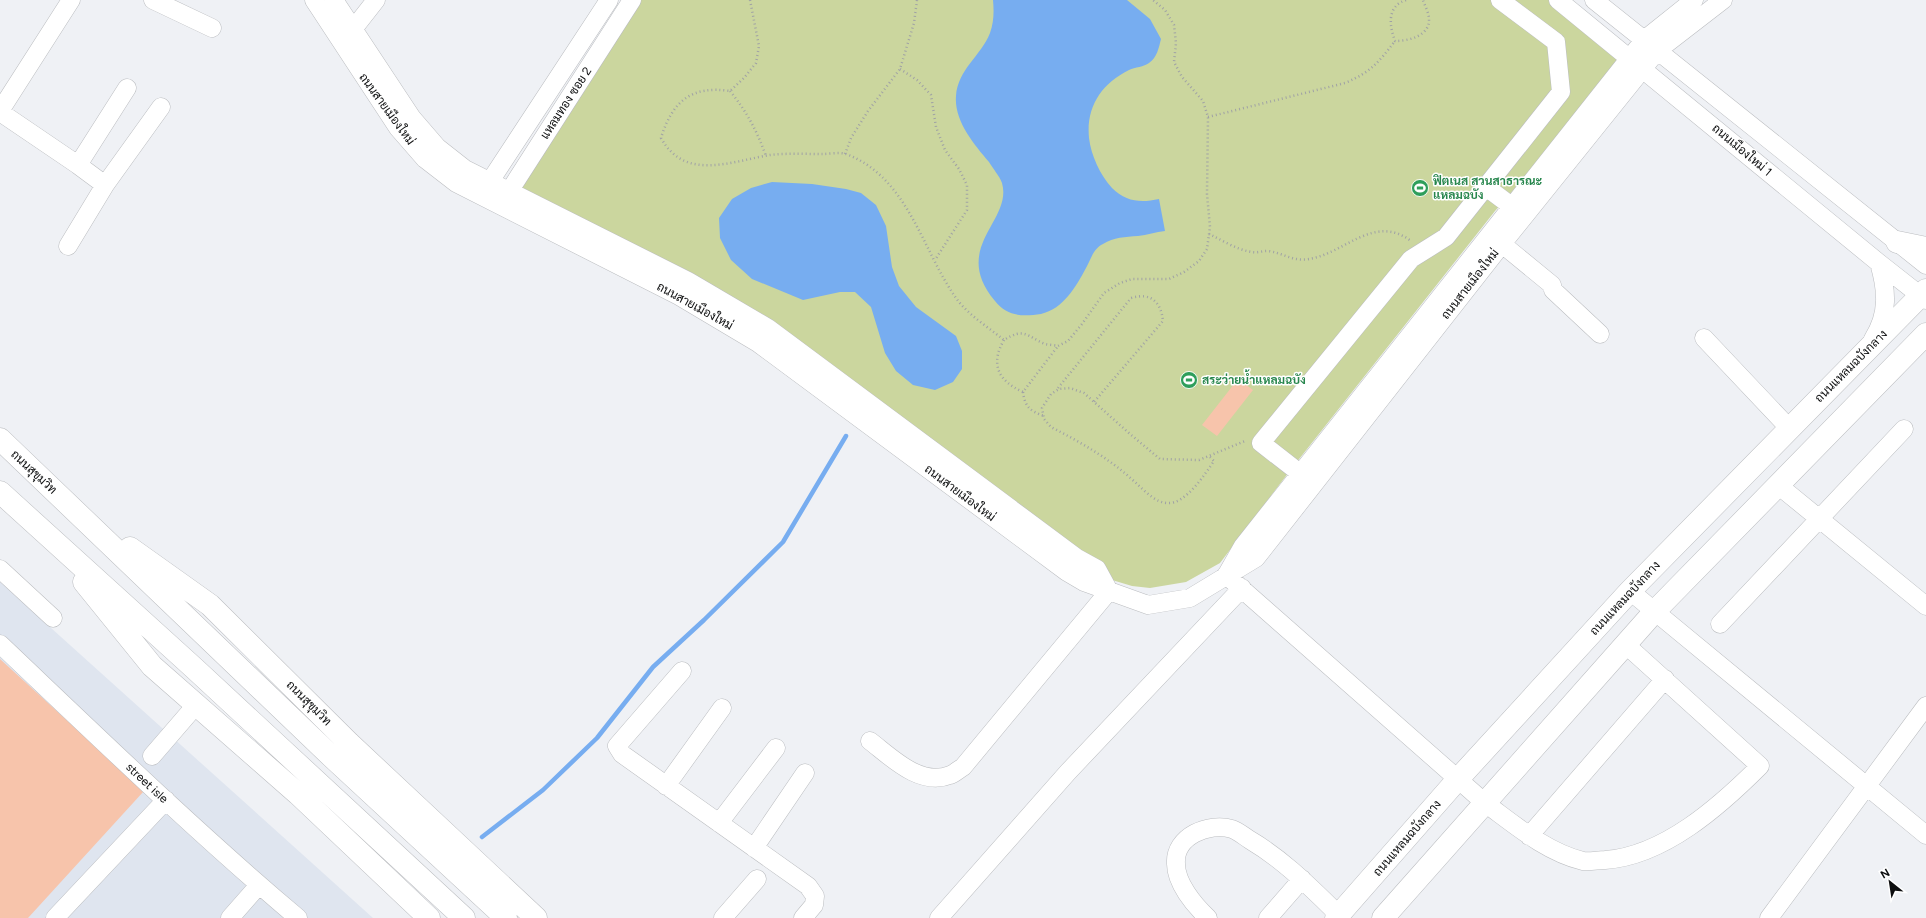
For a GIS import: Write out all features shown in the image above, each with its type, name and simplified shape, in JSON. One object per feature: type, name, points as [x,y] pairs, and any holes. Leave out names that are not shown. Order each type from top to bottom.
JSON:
[{"type":"main road","points":[[1898,242],[1926,248]]},
{"type":"main road","name":"ถนนแหลมฉบังกลาง","points":[[1338,916],[1458,780],[1630,591],[1866,350],[1924,295]]},
{"type":"main road","points":[[1383,918],[1655,611],[1778,485],[1921,343]]},
{"type":"main road","name":"ถนนสุขุมวิท","points":[[0,439],[332,757],[506,918]]},
{"type":"main road","points":[[0,492],[194,668],[464,918]]},
{"type":"main road","name":"ถนนสุขุมวิท","points":[[69,504],[210,605],[349,743],[536,918]]},
{"type":"main road","points":[[42,529],[152,666],[298,794],[430,918]]},
{"type":"street","points":[[71,0],[0,111],[105,185]]},
{"type":"street","points":[[153,0],[212,28]]},
{"type":"street","name":"ถนนสายเมืองใหม่","points":[[314,0],[398,128],[425,159],[456,184],[485,188]]},
{"type":"street","name":"ถนนสายเมืองใหม่","points":[[334,0],[412,118],[437,147],[466,169],[485,188],[695,295],[768,328],[989,504],[1076,558],[1097,569],[1109,591],[1148,605],[1190,598],[1226,575],[1243,546],[1307,479],[1502,244],[1518,211]]},
{"type":"street","points":[[342,44],[376,0]]},
{"type":"street","name":"แหลมทอง ซอย 2","points":[[485,188],[609,0]]},
{"type":"street","name":"แหลมทอง ซอย 2","points":[[505,198],[632,0]]},
{"type":"street","points":[[1307,479],[1261,443],[1411,259],[1446,237],[1561,92],[1556,42],[1500,0]]},
{"type":"street","name":"ถนนเมืองใหม่ 1","points":[[1558,0],[1879,263],[1924,295]]},
{"type":"street","name":"ถนนเมืองใหม่ 1","points":[[1594,0],[1926,265]]},
{"type":"street","name":"ถนนสายเมืองใหม่","points":[[1307,479],[1650,46],[1694,0]]},
{"type":"street","name":"ถนนสายเมืองใหม่","points":[[1650,46],[1723,0]]},
{"type":"street","points":[[78,165],[126,88]]},
{"type":"street","points":[[68,246],[105,185],[161,107]]},
{"type":"street","points":[[1486,187],[1518,211]]},
{"type":"street","points":[[1502,244],[1552,285],[1552,290],[1600,334]]},
{"type":"street","points":[[1866,350],[1880,328],[1885,309],[1884,281],[1879,263]]},
{"type":"street","points":[[1704,338],[1789,428]]},
{"type":"street","points":[[1720,624],[1904,429]]},
{"type":"street","points":[[1778,485],[1926,606]]},
{"type":"street","points":[[0,569],[53,618]]},
{"type":"street","points":[[1226,575],[1485,803],[1529,836],[1558,852],[1585,861],[1616,859],[1653,847],[1689,827],[1728,798],[1760,766],[1625,644]]},
{"type":"street","points":[[939,918],[1068,772],[1242,588]]},
{"type":"street","points":[[870,741],[911,771],[924,777],[936,778],[950,775],[963,766],[1109,591]]},
{"type":"street","points":[[1630,591],[1926,835]]},
{"type":"street","name":"street isle","points":[[0,644],[166,800],[259,885],[298,918]]},
{"type":"street","points":[[682,671],[617,746],[622,754],[808,886],[815,896],[814,905],[803,918]]},
{"type":"street","points":[[1529,836],[1665,679]]},
{"type":"street","points":[[152,756],[196,705]]},
{"type":"street","points":[[1769,918],[1926,706]]},
{"type":"street","points":[[666,786],[722,708]]},
{"type":"street","points":[[719,823],[776,748]]},
{"type":"street","points":[[754,848],[805,773]]},
{"type":"street","points":[[55,918],[166,800]]},
{"type":"street","points":[[1208,918],[1181,884],[1176,864],[1179,849],[1195,832],[1213,826],[1232,829],[1264,848],[1302,880],[1338,916]]},
{"type":"street","points":[[723,918],[757,879]]},
{"type":"street","points":[[1268,918],[1302,880]]},
{"type":"street","points":[[230,918],[259,885]]},
{"type":"path","points":[[730,92],[756,63],[759,46],[750,0]]},
{"type":"path","points":[[845,154],[851,138],[868,111],[900,68],[914,23],[917,0]]},
{"type":"path","points":[[1044,416],[1032,412],[1025,404],[1023,392],[1058,346],[1068,341],[1082,324],[1104,293],[1120,283],[1132,279],[1169,279],[1184,272],[1199,261],[1207,249],[1210,228],[1207,194],[1208,117],[1203,100],[1182,77],[1174,62],[1176,43],[1174,25],[1165,10],[1153,0]]},
{"type":"path","points":[[1395,41],[1390,24],[1392,12],[1399,2],[1406,0]]},
{"type":"path","points":[[1208,117],[1345,83],[1363,75],[1378,63],[1395,41],[1412,39],[1421,34],[1427,28],[1429,19],[1423,0]]},
{"type":"path","points":[[900,68],[917,80],[931,95],[936,127],[945,150],[959,169],[967,185],[967,210],[935,260]]},
{"type":"path","points":[[766,156],[757,131],[745,109],[730,92],[713,88],[694,94],[676,106],[667,121],[662,138],[668,151],[682,161],[701,166],[724,164],[778,154],[845,154],[864,164],[882,178],[902,200],[957,299],[974,316],[1004,340]]},
{"type":"path","points":[[1209,234],[1252,252],[1268,251],[1298,260],[1310,259],[1370,233],[1382,231],[1401,233],[1424,250]]},
{"type":"path","points":[[1094,402],[1163,321],[1162,314],[1154,300],[1147,296],[1131,298],[1057,390],[1045,400],[1042,408],[1044,416],[1051,427],[1114,464],[1157,501],[1169,504],[1196,487],[1214,461],[1210,457]]},
{"type":"path","points":[[1023,392],[1004,381],[999,372],[996,360],[998,350],[1004,340],[1012,334],[1022,333],[1035,337],[1045,344],[1058,346]]},
{"type":"path","points":[[1057,390],[1070,388],[1084,393],[1160,459],[1198,460],[1210,457],[1253,438],[1261,443]]},
{"type":"shaded area","points":[[0,582],[373,918],[0,918]]},
{"type":"green space","points":[[635,0],[1558,0],[1629,58],[1495,211],[1292,468],[1220,563],[1186,582],[1150,588],[1132,586],[1112,580],[1106,567],[1077,549],[872,396],[510,191]]},
{"type":"water","points":[[993,0],[1127,0],[1150,19],[1161,39],[1157,52],[1152,61],[1131,69],[1119,76],[1103,89],[1097,98],[1090,116],[1089,138],[1094,158],[1100,171],[1117,193],[1128,199],[1140,201],[1159,199],[1165,231],[1115,239],[1100,246],[1095,251],[1078,282],[1068,296],[1056,307],[1041,314],[1021,315],[1005,310],[995,301],[983,282],[979,265],[980,250],[999,210],[1003,197],[1002,183],[989,162],[966,132],[958,114],[956,96],[958,86],[965,70],[981,49],[990,33],[994,8]]},
{"type":"water","points":[[772,182],[812,184],[846,189],[861,193],[876,205],[886,226],[892,267],[899,286],[916,307],[956,336],[962,351],[962,369],[953,382],[935,390],[913,385],[896,371],[885,353],[871,307],[855,292],[840,292],[803,300],[752,279],[731,260],[720,238],[719,218],[732,199],[751,188]]},
{"type":"building","points":[[1238,379],[1253,390],[1217,436],[1202,425]]},
{"type":"building","points":[[0,659],[144,791],[28,918],[0,918]]},
{"type":"waterway","points":[[482,837],[543,790],[597,738],[653,667],[704,620],[783,542],[846,436]]},
{"type":"place","name":"ฟิตเนส สวนสาธารณะ แหลมฉบัง","points":[[1420,188]]},
{"type":"place","name":"สระว่ายน้ำแหลมฉบัง","points":[[1189,380]]}]
